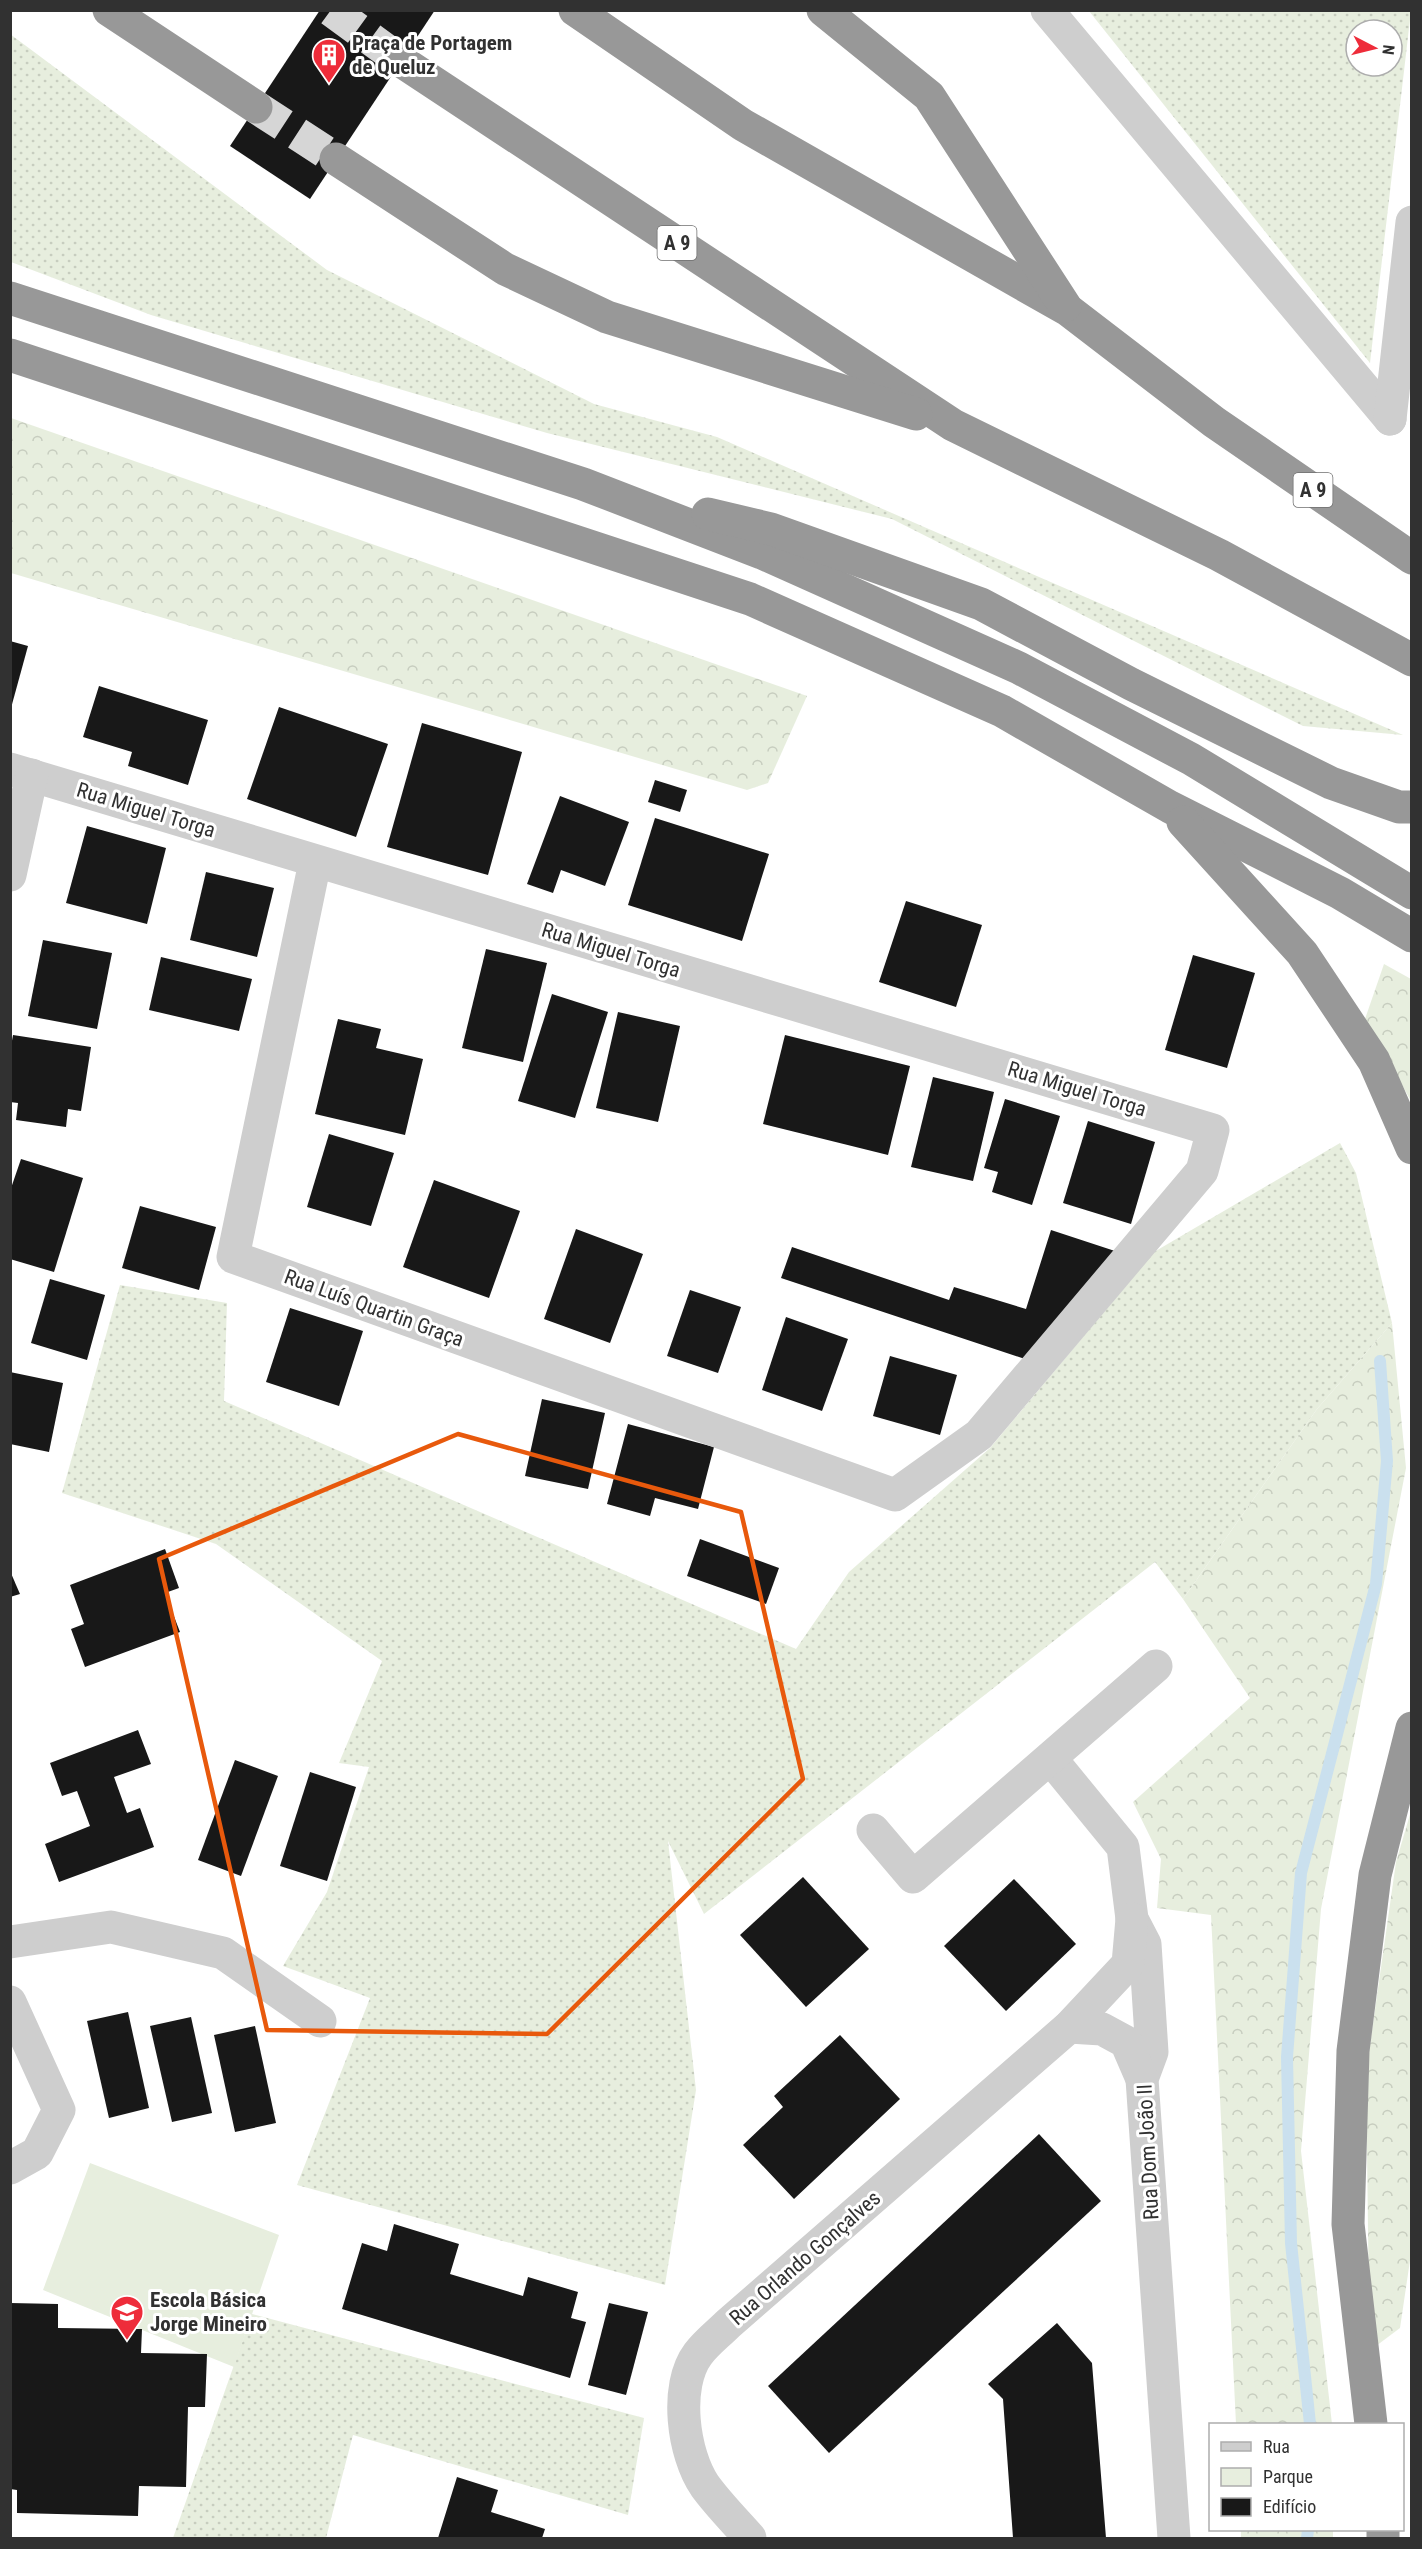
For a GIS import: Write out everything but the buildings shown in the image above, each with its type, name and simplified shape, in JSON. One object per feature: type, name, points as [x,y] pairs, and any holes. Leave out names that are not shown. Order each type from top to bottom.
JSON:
[{"type":"highway","points":[[109,10],[256,107]]},
{"type":"highway","name":"A 9","points":[[574,10],[743,125],[1068,310],[1214,422],[1412,558]]},
{"type":"highway","points":[[823,10],[929,96],[1068,310]]},
{"type":"highway","name":"A 9","points":[[401,61],[952,425],[1219,555],[1402,655]]},
{"type":"highway","points":[[336,159],[505,269],[607,318],[952,425]]},
{"type":"highway","points":[[10,298],[583,484],[762,554],[1019,668],[1191,759],[1412,893]]},
{"type":"highway","points":[[10,355],[750,599],[1002,711],[1170,807],[1340,893],[1412,936]]},
{"type":"highway","points":[[583,484],[771,529],[981,604],[1131,684],[1330,783],[1399,807],[1412,807]]},
{"type":"highway","points":[[1170,807],[1302,953],[1374,1061],[1412,1148]]},
{"type":"highway","points":[[1371,2423],[1348,2224],[1353,2051],[1375,1875],[1412,1728]]},
{"type":"street","points":[[1047,10],[1390,419],[1412,222]]},
{"type":"street","points":[[10,875],[21,772]]},
{"type":"street","name":"Rua Miguel Torga","points":[[21,772],[1213,1130],[1202,1171],[979,1435],[895,1495]]},
{"type":"street","name":"Rua Luís Quartin Graça","points":[[315,862],[233,1257],[895,1495]]},
{"type":"street","points":[[873,1830],[913,1876],[1156,1666]]},
{"type":"street","name":"Rua Dom João II","points":[[1051,1759],[1123,1847],[1132,1919],[1144,1944],[1152,2052],[1142,2079],[1174,2538]]},
{"type":"street","name":"Rua Orlando Gonçalves","points":[[750,2538],[704,2484],[689,2447],[683,2418],[685,2387],[697,2355],[737,2316],[1069,2027],[1128,1964],[1132,1919]]},
{"type":"street","points":[[10,1942],[111,1927],[223,1953],[320,2021]]},
{"type":"street","points":[[10,2002],[59,2110],[37,2152],[10,2168]]},
{"type":"street","points":[[1069,2027],[1102,2029],[1126,2042],[1142,2079]]},
{"type":"highlighted area","points":[[458,1434],[741,1512],[803,1779],[547,2034],[267,2030],[159,1559]]},
{"type":"green space","points":[[1089,11],[1411,11],[1404,71],[1404,18],[1344,18],[1344,78],[1403,78],[1370,363]]},
{"type":"green space","points":[[10,34],[327,270],[594,404],[717,437],[1403,735],[1303,726],[892,519],[547,433],[151,315],[11,262]]},
{"type":"green space","points":[[11,418],[807,696],[768,783],[747,790],[11,573]]},
{"type":"green space","points":[[1384,964],[1411,979],[1411,1101],[1365,1019]]},
{"type":"green space","points":[[1340,1143],[1356,1173],[1392,1323],[1317,1409],[1183,1599],[1155,1562],[704,1914],[668,1841],[696,2090],[665,2285],[297,2185],[370,1998],[283,1966],[327,1892],[369,1767],[339,1763],[382,1661],[216,1544],[62,1493],[120,1285],[227,1303],[224,1401],[796,1649],[849,1572],[990,1448],[1154,1252]]},
{"type":"green space","points":[[1392,1323],[1406,1468],[1321,1909],[1301,2151],[1332,2423],[1236,2423],[1211,1915],[1157,1908],[1161,1859],[1133,1802],[1250,1698],[1183,1599],[1317,1409]]},
{"type":"green space","points":[[1411,1811],[1412,2247],[1400,2328],[1376,2346],[1369,2306],[1366,2073],[1396,1862]]},
{"type":"green space","points":[[90,2163],[279,2235],[234,2367],[43,2290]]},
{"type":"green space","points":[[252,2314],[644,2418],[628,2515],[353,2435],[326,2538],[173,2538]]},
{"type":"green space","points":[[1241,2531],[1333,2531],[1333,2538],[1241,2538]]},
{"type":"waterway","points":[[1310,2423],[1291,2243],[1287,2057],[1301,1873],[1376,1584],[1387,1461],[1380,1361]]},
{"type":"waterway","points":[[1307,2538],[1308,2531]]},
{"type":"tunnel","points":[[331,10],[401,61]]},
{"type":"tunnel","points":[[256,107],[336,159]]},
{"type":"place","name":"Praça de Portagem de Queluz","points":[[329,84]]},
{"type":"place","name":"Escola Básica Jorge Mineiro","points":[[127,2341]]}]
